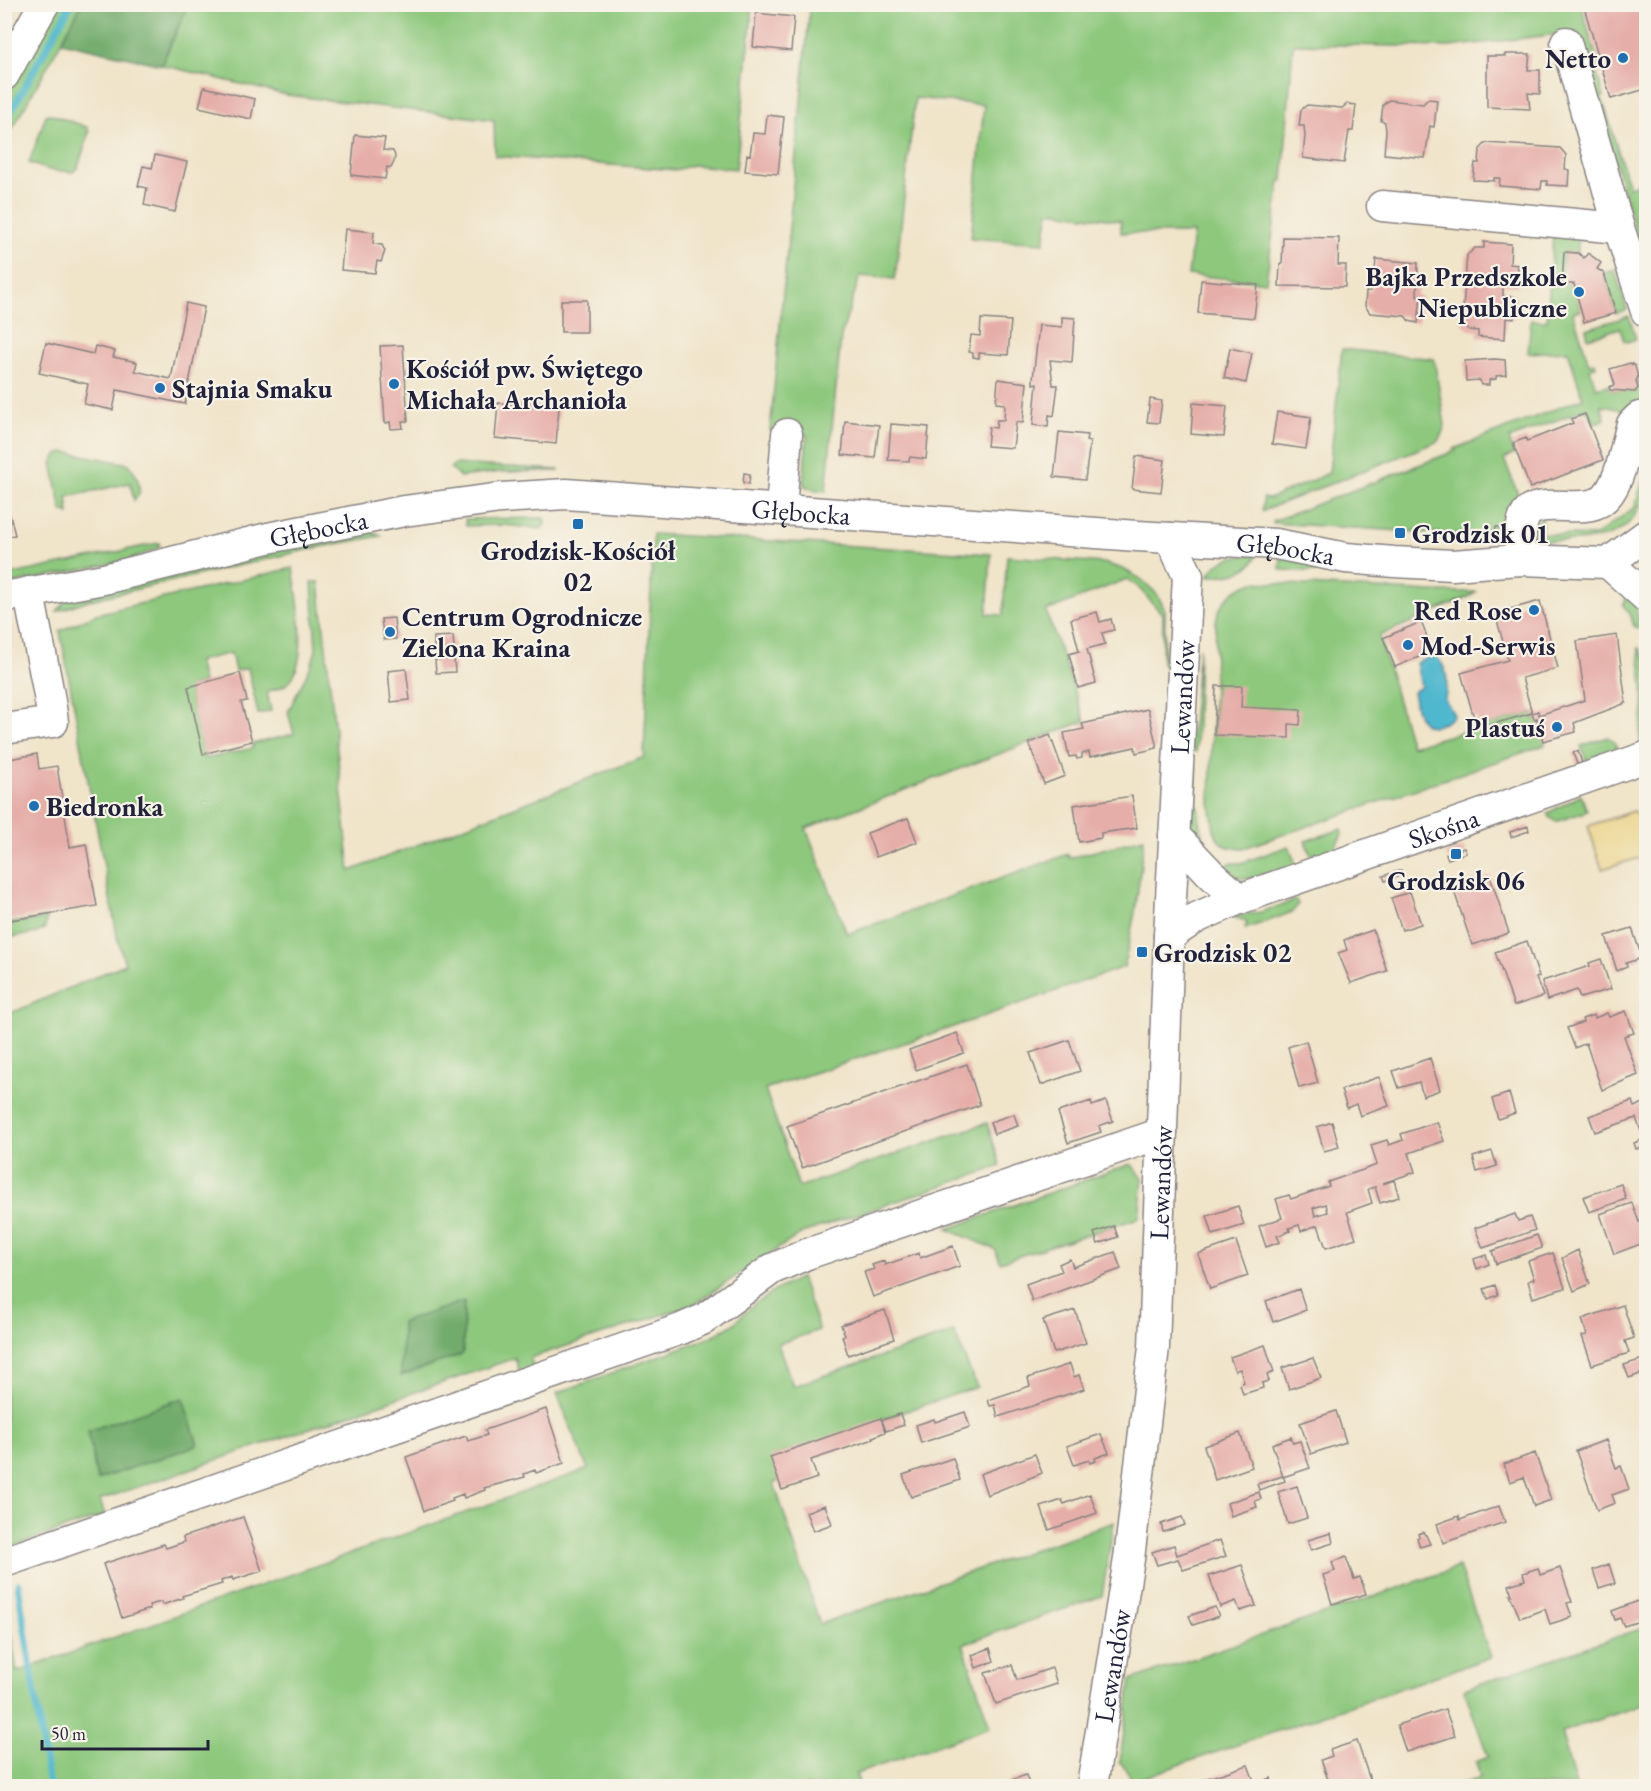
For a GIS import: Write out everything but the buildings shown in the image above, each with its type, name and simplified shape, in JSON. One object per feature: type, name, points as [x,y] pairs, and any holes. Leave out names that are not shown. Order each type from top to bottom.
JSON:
[{"type":"street","points":[[4,75],[44,4]]},
{"type":"street","points":[[1566,42],[1619,228],[1647,311]]},
{"type":"street","points":[[1382,206],[1619,228]]},
{"type":"street","points":[[1519,560],[1524,518],[1531,509],[1543,506],[1587,507],[1602,500],[1615,486],[1632,424],[1639,417],[1647,416]]},
{"type":"street","points":[[781,509],[787,434]]},
{"type":"street","name":"Głębocka","points":[[17,595],[104,579],[296,532],[404,511],[501,498],[585,494],[1276,544],[1346,558],[1394,562],[1453,565],[1519,560],[1608,563]]},
{"type":"street","points":[[1647,536],[1608,563],[1647,597]]},
{"type":"street","name":"Lewandów","points":[[1092,1786],[1119,1625],[1148,1411],[1158,1279],[1169,936],[1188,576],[1170,538]]},
{"type":"street","points":[[1188,576],[1238,542]]},
{"type":"street","points":[[4,729],[53,722],[37,638],[17,595]]},
{"type":"street","name":"Skośna","points":[[1169,936],[1196,918],[1239,899],[1647,757]]},
{"type":"street","points":[[1174,835],[1210,874],[1239,899]]},
{"type":"street","points":[[4,1562],[681,1329],[705,1319],[772,1269],[807,1254],[1162,1133]]},
{"type":"green space","points":[[82,4],[188,5],[161,65],[61,42]]},
{"type":"green space","points":[[53,5],[82,5],[5,142],[5,90]]},
{"type":"green space","points":[[188,5],[753,5],[736,169],[692,165],[676,170],[495,156],[494,120],[286,95],[162,65]]},
{"type":"green space","points":[[810,5],[1581,5],[1600,70],[1596,72],[1604,97],[1596,99],[1576,32],[1449,47],[1293,44],[1283,181],[1280,181],[1266,282],[1188,275],[1193,233],[1121,233],[1121,221],[1049,211],[1044,243],[971,238],[984,105],[915,98],[895,279],[860,276],[841,336],[826,491],[816,490],[810,489],[803,483],[807,435],[770,431]]},
{"type":"green space","points":[[1603,101],[1629,187],[1646,182],[1646,229],[1640,231],[1646,251],[1646,268],[1598,103]]},
{"type":"green space","points":[[50,114],[87,127],[89,132],[78,167],[73,172],[49,170],[29,163],[46,115]]},
{"type":"green space","points":[[1553,234],[1578,236],[1578,253],[1564,252],[1563,284],[1574,284],[1581,310],[1573,312],[1589,364],[1595,363],[1596,366],[1590,369],[1596,388],[1608,385],[1611,390],[1635,392],[1638,377],[1642,389],[1646,392],[1646,402],[1625,411],[1601,405],[1605,419],[1594,424],[1589,412],[1585,409],[1509,439],[1514,454],[1504,459],[1520,499],[1508,515],[1507,523],[1494,526],[1494,534],[1498,534],[1498,537],[1273,523],[1273,521],[1455,451],[1454,449],[1583,398],[1568,351],[1528,353],[1531,320],[1547,321]]},
{"type":"green space","points":[[1615,270],[1627,310],[1616,313],[1604,273]]},
{"type":"green space","points":[[1629,316],[1636,339],[1624,341],[1620,328],[1588,338],[1586,329]]},
{"type":"green space","points":[[1342,349],[1434,359],[1445,425],[1439,441],[1262,511],[1263,498],[1269,499],[1329,473]]},
{"type":"green space","points":[[65,452],[129,464],[137,479],[139,495],[134,500],[130,483],[67,497],[69,514],[62,511],[52,463],[58,454]]},
{"type":"green space","points":[[455,464],[559,471],[501,472],[460,477],[450,468]]},
{"type":"green space","points":[[1646,467],[1644,493],[1637,512],[1626,526],[1612,534],[1595,539],[1532,540],[1531,527],[1542,517],[1541,534],[1595,536],[1635,507]]},
{"type":"green space","points":[[545,518],[545,524],[541,529],[503,525],[466,526],[465,519]]},
{"type":"green space","points":[[372,532],[381,536],[315,548],[85,601],[56,612],[67,600],[336,536]]},
{"type":"green space","points":[[653,534],[991,554],[987,614],[1003,615],[1007,556],[1104,563],[1123,569],[1141,579],[1157,594],[1165,610],[1164,666],[1162,664],[1163,615],[1138,587],[1127,579],[1046,611],[1085,721],[806,828],[847,934],[1068,854],[1069,858],[1144,838],[1136,907],[1124,967],[962,1024],[765,1089],[799,1187],[987,1123],[1001,1166],[802,1233],[692,1305],[530,1358],[534,1368],[520,1373],[515,1358],[100,1500],[105,1515],[5,1549],[5,1013],[16,1011],[125,964],[118,941],[60,631],[96,614],[293,568],[301,630],[298,663],[293,676],[285,685],[267,692],[271,711],[258,714],[248,668],[235,671],[231,653],[198,661],[203,683],[188,687],[205,759],[253,748],[252,744],[294,734],[288,712],[316,650],[312,582],[319,582],[350,871],[644,757]]},
{"type":"green space","points":[[159,543],[160,547],[130,560],[5,585],[4,576]]},
{"type":"green space","points":[[1257,554],[1250,566],[1244,570],[1208,576],[1217,564],[1229,558]]},
{"type":"green space","points":[[1281,556],[1335,568],[1340,573],[1280,570]]},
{"type":"green space","points":[[1254,582],[1432,592],[1476,592],[1379,636],[1411,746],[1532,713],[1534,719],[1537,718],[1545,745],[1244,848],[1227,847],[1219,841],[1214,830],[1210,802],[1216,621],[1221,607],[1229,596],[1234,591]]},
{"type":"green space","points":[[1628,595],[1635,604],[1641,630],[1634,626],[1623,605]]},
{"type":"green space","points":[[1638,647],[1646,660],[1646,732],[1640,742],[1643,690]]},
{"type":"green space","points":[[1199,648],[1196,752],[1195,752],[1190,747]]},
{"type":"green space","points":[[1608,737],[1615,742],[1618,755],[1588,766],[1581,746]]},
{"type":"green space","points":[[1196,769],[1196,800],[1206,850],[1194,834],[1189,815],[1189,774]]},
{"type":"green space","points":[[1581,795],[1587,811],[1556,822],[1549,817],[1548,813]]},
{"type":"green space","points":[[1342,829],[1343,832],[1331,855],[1317,859],[1311,856],[1305,841]]},
{"type":"green space","points":[[1289,846],[1295,862],[1292,868],[1272,875],[1249,879],[1221,872],[1229,863],[1241,863]]},
{"type":"green space","points":[[1296,900],[1298,904],[1293,912],[1245,929],[1247,921],[1235,918],[1235,916],[1261,912]]},
{"type":"green space","points":[[47,918],[45,928],[37,933],[5,938],[5,924]]},
{"type":"green space","points":[[1131,1164],[1143,1178],[1139,1218],[1000,1262],[995,1249],[947,1229]]},
{"type":"green space","points":[[801,1277],[819,1330],[778,1344],[793,1386],[954,1332],[977,1387],[771,1457],[779,1481],[774,1483],[820,1624],[1114,1522],[1102,1596],[963,1644],[990,1727],[856,1774],[860,1786],[5,1786],[4,1596],[17,1672],[588,1469],[557,1393],[711,1337],[732,1325],[753,1305]]},
{"type":"green space","points":[[464,1301],[463,1354],[401,1376],[402,1322]]},
{"type":"green space","points":[[183,1398],[198,1445],[97,1480],[88,1431]]},
{"type":"green space","points":[[1459,1567],[1491,1657],[1133,1781],[1120,1761],[1131,1680]]},
{"type":"green space","points":[[1646,1627],[1646,1704],[1561,1732],[1576,1786],[1455,1786],[1480,1778],[1476,1762],[1488,1757],[1464,1689]]},
{"type":"sand","points":[[1633,811],[1646,823],[1646,856],[1602,869],[1588,826]]},
{"type":"water","points":[[1435,655],[1445,670],[1447,681],[1445,699],[1454,715],[1445,722],[1431,726],[1422,721],[1419,716],[1413,692],[1421,687],[1416,663]]},
{"type":"waterway","points":[[4,124],[71,4]]},
{"type":"waterway","points":[[4,1503],[6,1510]]},
{"type":"waterway","points":[[18,1584],[49,1786]]},
{"type":"place","name":"Netto","points":[[1623,58]]},
{"type":"place","name":"Bajka Przedszkole Niepubliczne","points":[[1579,292]]},
{"type":"place","name":"Kościół pw. Świętego Michała Archanioła","points":[[394,384]]},
{"type":"place","name":"Stajnia Smaku","points":[[160,388]]},
{"type":"place","name":"Grodzisk-Kościół 02","points":[[578,524]]},
{"type":"place","name":"Grodzisk 01","points":[[1400,533]]},
{"type":"place","name":"Red Rose","points":[[1534,610]]},
{"type":"place","name":"Centrum Ogrodnicze Zielona Kraina","points":[[390,632]]},
{"type":"place","name":"Mod-Serwis","points":[[1408,645]]},
{"type":"place","name":"Plastuś","points":[[1557,727]]},
{"type":"place","name":"Biedronka","points":[[34,806]]},
{"type":"place","name":"Grodzisk 06","points":[[1456,854]]},
{"type":"place","name":"Grodzisk 02","points":[[1142,952]]}]
